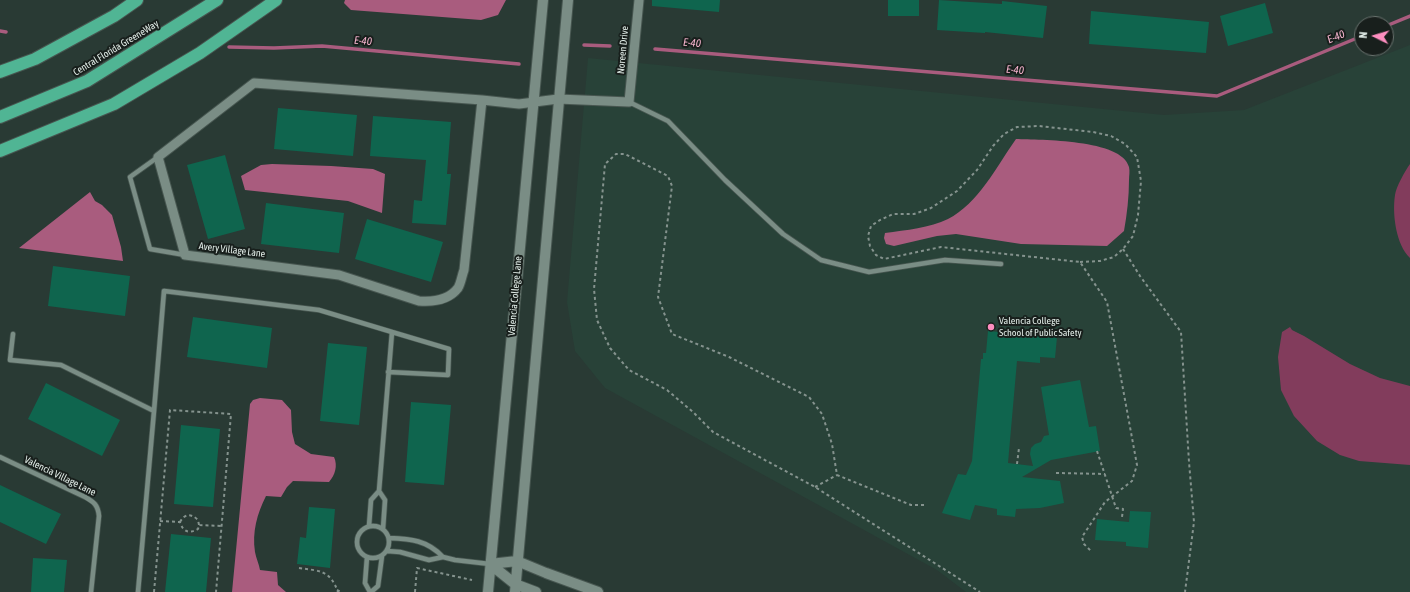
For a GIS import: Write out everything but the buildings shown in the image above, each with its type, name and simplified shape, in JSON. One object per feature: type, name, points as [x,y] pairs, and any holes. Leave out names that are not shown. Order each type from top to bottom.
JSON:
[{"type":"highway","points":[[0,72],[35,59],[114,16],[137,0]]},
{"type":"highway","name":"Central Florida GreeneWay","points":[[0,117],[86,81],[217,0]]},
{"type":"highway","points":[[0,151],[114,104],[200,53],[276,0]]},
{"type":"street","name":"Valencia College Lane","points":[[488,592],[543,0]]},
{"type":"street","points":[[515,588],[568,0]]},
{"type":"street","name":"Noreen Drive","points":[[629,102],[639,0]]},
{"type":"street","points":[[158,157],[254,83],[519,104],[558,99],[629,102]]},
{"type":"street","name":"Avery Village Lane","points":[[158,157],[185,255],[339,275],[419,301],[429,302],[449,296],[458,288],[464,270],[482,100]]},
{"type":"street","points":[[490,564],[517,561],[598,592]]},
{"type":"street","points":[[490,564],[515,588],[536,592]]},
{"type":"lane","points":[[629,102],[668,120],[726,180],[783,234],[821,260],[869,272],[945,260],[1001,264]]},
{"type":"lane","points":[[158,157],[130,177],[150,249],[185,255]]},
{"type":"lane","points":[[138,592],[164,291],[319,310],[449,350],[448,375],[388,372]]},
{"type":"lane","points":[[369,526],[371,500],[379,491],[392,332]]},
{"type":"lane","points":[[13,334],[10,360],[60,365],[154,411]]},
{"type":"lane","name":"Valencia Village Lane","points":[[0,457],[94,502],[98,508],[99,516],[91,592]]},
{"type":"lane","points":[[379,491],[385,500],[383,529],[390,542],[387,551],[382,556],[376,558],[367,557],[360,551],[357,541],[361,532],[369,526],[383,529]]},
{"type":"lane","points":[[389,538],[416,540],[435,548],[443,557]]},
{"type":"lane","points":[[387,551],[400,552],[429,560],[443,557],[490,564]]},
{"type":"lane","points":[[367,557],[365,583],[371,592],[378,586],[382,556]]},
{"type":"path","points":[[1039,126],[1093,132],[1111,136],[1125,144],[1137,157],[1141,181],[1138,215],[1133,236],[1123,249],[1114,257],[1100,261],[1080,262],[958,247],[941,247],[884,259],[876,255],[870,246],[868,236],[871,226],[880,220],[893,214],[914,214],[931,208],[957,191],[977,170],[993,146],[1004,134],[1017,127],[1039,126]]},
{"type":"path","points":[[838,475],[832,444],[822,414],[809,397],[730,357],[672,334],[658,297],[672,186],[668,176],[625,154],[616,154],[605,164],[594,289],[597,320],[610,348],[630,370],[667,390],[693,412],[713,432],[815,487],[980,592]]},
{"type":"path","points":[[1123,249],[1140,276],[1181,332],[1181,355],[1194,522],[1185,592]]},
{"type":"path","points":[[1080,262],[1107,302],[1137,465],[1132,481],[1104,502],[1082,536],[1084,544],[1092,552]]},
{"type":"path","points":[[154,592],[170,410],[231,414],[216,592]]},
{"type":"path","points":[[1017,464],[1019,448]]},
{"type":"path","points":[[1097,452],[1116,508],[1123,509],[1122,517]]},
{"type":"path","points":[[1056,472],[1104,474]]},
{"type":"path","points":[[815,487],[838,475],[911,505],[924,505]]},
{"type":"path","points":[[187,515],[192,515],[198,520],[198,529],[193,532],[188,532],[184,530],[180,522],[187,515]]},
{"type":"path","points":[[160,521],[180,522]]},
{"type":"path","points":[[199,525],[221,526]]},
{"type":"path","points":[[299,568],[319,571],[328,575],[334,582],[338,591],[341,592]]},
{"type":"path","points":[[415,592],[417,568],[472,580]]},
{"type":"shaded area","points":[[345,0],[506,0],[498,15],[481,20],[351,10],[344,3]]},
{"type":"shaded area","name":"Valencia College School of Public Safety","points":[[1410,45],[1410,592],[966,592],[937,570],[605,388],[575,351],[567,302],[588,58],[1164,115],[1244,110],[1382,56],[1394,56],[1394,51]]},
{"type":"shaded area","points":[[1016,139],[1060,141],[1096,146],[1112,151],[1123,158],[1129,167],[1127,212],[1124,231],[1107,246],[1021,244],[956,234],[937,236],[894,246],[886,244],[884,238],[885,233],[934,225],[948,219],[969,204],[986,184]]},
{"type":"shaded area","points":[[272,164],[373,169],[385,174],[382,213],[348,201],[245,190],[241,176],[261,165]]},
{"type":"shaded area","points":[[1410,164],[1410,258],[1401,245],[1398,237],[1394,203],[1401,179]]},
{"type":"shaded area","points":[[90,192],[95,201],[102,205],[112,215],[121,247],[123,261],[19,248]]},
{"type":"shaded area","points":[[1290,327],[1292,330],[1350,364],[1380,378],[1410,386],[1410,465],[1359,461],[1340,455],[1317,441],[1294,416],[1281,390],[1278,357],[1282,332]]},
{"type":"shaded area","points":[[260,398],[282,400],[291,410],[292,432],[295,444],[311,454],[334,457],[336,467],[329,482],[293,481],[281,497],[266,496],[260,510],[256,523],[254,545],[260,570],[277,572],[278,585],[286,592],[232,592],[250,404],[253,400]]},
{"type":"waterway","name":"E-40","points":[[1394,23],[1410,16]]},
{"type":"waterway","name":"E-40","points":[[0,31],[6,32]]},
{"type":"waterway","name":"E-40","points":[[655,49],[1217,96],[1354,39]]},
{"type":"waterway","name":"E-40","points":[[584,45],[610,46]]},
{"type":"waterway","name":"E-40","points":[[229,47],[274,48],[322,46],[519,64]]},
{"type":"place","name":"Valencia College School of Public Safety","points":[[991,327]]}]
